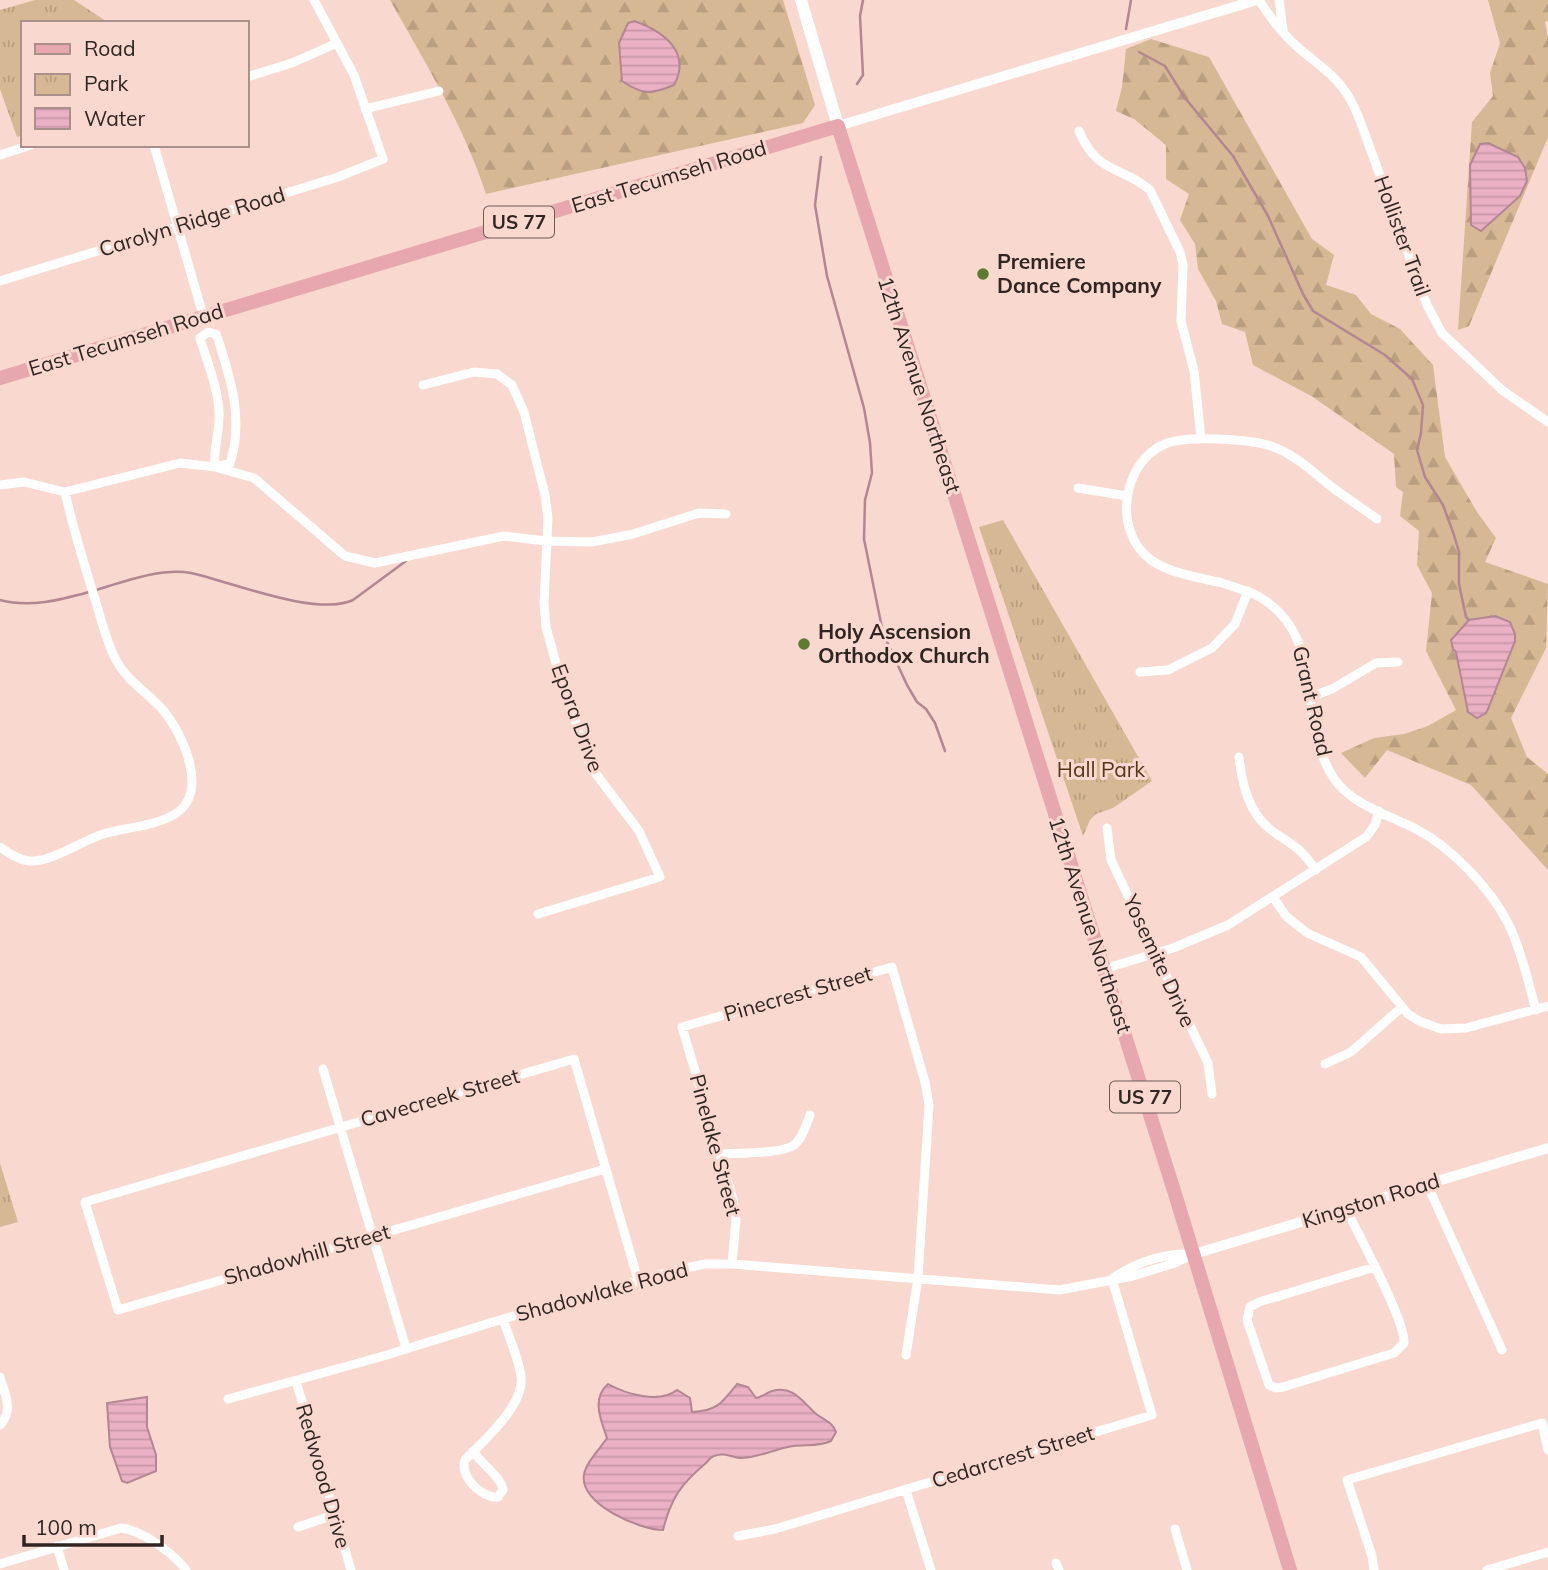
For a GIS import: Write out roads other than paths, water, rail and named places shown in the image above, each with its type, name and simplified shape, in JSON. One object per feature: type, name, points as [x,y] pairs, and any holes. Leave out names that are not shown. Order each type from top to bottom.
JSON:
[{"type":"main road","name":"12th Avenue Northeast","points":[[801,0],[838,126],[1194,1254],[1290,1570]]},
{"type":"main road","name":"East Tecumseh Road","points":[[0,378],[838,126]]},
{"type":"street","points":[[314,0],[354,75],[365,109],[439,91]]},
{"type":"street","name":"East Tecumseh Road","points":[[838,126],[1258,0]]},
{"type":"street","name":"Hollister Trail","points":[[1258,0],[1274,23],[1300,50],[1333,76],[1349,98],[1362,126],[1427,305],[1443,333],[1502,390],[1548,422]]},
{"type":"street","points":[[1279,0],[1283,30]]},
{"type":"street","points":[[248,77],[292,63],[337,43]]},
{"type":"street","name":"Carolyn Ridge Road","points":[[0,281],[335,178],[383,159],[365,109]]},
{"type":"street","points":[[1079,131],[1085,146],[1098,161],[1142,183],[1150,190],[1180,252],[1184,275],[1181,321],[1194,371],[1201,438]]},
{"type":"street","points":[[0,155],[25,147]]},
{"type":"street","points":[[155,147],[208,332]]},
{"type":"street","points":[[208,332],[200,338],[217,394],[219,436],[214,457],[215,467]]},
{"type":"street","points":[[208,332],[216,334],[218,339],[236,411],[234,450],[230,463],[215,467]]},
{"type":"street","points":[[423,385],[474,372],[497,374],[512,385],[524,412],[545,495],[548,518],[545,541]]},
{"type":"street","points":[[1078,488],[1127,496],[1138,468],[1156,449],[1178,440],[1201,438],[1260,443],[1297,459],[1377,519]]},
{"type":"street","points":[[0,485],[24,482],[65,492],[180,463],[215,467],[254,478],[345,556],[375,563],[504,536],[545,541],[592,542],[633,534],[699,513],[726,514]]},
{"type":"street","points":[[0,847],[28,861],[46,859],[110,832],[157,823],[178,813],[188,798],[193,781],[188,757],[163,711],[129,680],[115,659],[65,492]]},
{"type":"street","name":"Grant Road","points":[[1127,496],[1127,517],[1132,535],[1139,549],[1153,562],[1173,571],[1264,598],[1288,621],[1300,645],[1322,756],[1330,771],[1345,792],[1438,842],[1458,860],[1494,902],[1514,938],[1536,1010]]},
{"type":"street","name":"Epora Drive","points":[[538,914],[660,877],[639,831],[607,792],[590,766],[583,746],[546,626],[545,541]]},
{"type":"street","points":[[1140,672],[1168,670],[1212,648],[1235,624],[1248,592]]},
{"type":"street","points":[[1310,697],[1332,689],[1376,663],[1398,662]]},
{"type":"street","points":[[1239,757],[1242,786],[1261,820],[1303,852],[1316,870]]},
{"type":"street","points":[[1104,969],[1208,935],[1366,837],[1375,825],[1379,811]]},
{"type":"street","name":"Yosemite Drive","points":[[1107,828],[1111,860],[1208,1063],[1212,1094]]},
{"type":"street","points":[[1273,897],[1286,916],[1307,933],[1361,957],[1408,1014],[1430,1026],[1452,1030],[1548,1006]]},
{"type":"street","name":"Pinecrest Street","points":[[682,1027],[892,967],[929,1105],[918,1278]]},
{"type":"street","points":[[1325,1064],[1350,1052],[1402,1007]]},
{"type":"street","name":"Pinelake Street","points":[[682,1027],[736,1210],[732,1264]]},
{"type":"street","name":"Cavecreek Street","points":[[85,1202],[574,1059],[638,1280]]},
{"type":"street","points":[[323,1069],[406,1349]]},
{"type":"street","points":[[721,1154],[789,1148],[797,1142],[810,1115]]},
{"type":"street","name":"Kingston Road","points":[[1194,1254],[1548,1148]]},
{"type":"street","name":"Shadowhill Street","points":[[85,1202],[118,1310],[605,1169]]},
{"type":"street","points":[[1427,1184],[1502,1350]]},
{"type":"street","points":[[1346,1209],[1375,1267],[1403,1330],[1404,1343],[1398,1351],[1283,1387],[1269,1385],[1247,1320],[1250,1307],[1375,1267]]},
{"type":"street","name":"Shadowlake Road","points":[[228,1399],[690,1267],[732,1264],[1060,1290],[1112,1279],[1130,1266],[1171,1254],[1194,1254]]},
{"type":"street","points":[[906,1355],[918,1278]]},
{"type":"street","name":"Cedarcrest Street","points":[[738,1536],[775,1529],[1152,1415],[1112,1279]]},
{"type":"street","points":[[473,1451],[482,1464],[501,1481],[503,1490],[498,1497],[490,1498],[464,1473],[465,1460],[473,1451],[513,1407],[520,1392],[521,1378],[503,1319]]},
{"type":"street","points":[[0,1377],[8,1407],[6,1418],[0,1424]]},
{"type":"street","name":"Redwood Drive","points":[[296,1381],[351,1570]]},
{"type":"street","points":[[1374,1570],[1373,1556],[1347,1480],[1542,1423],[1548,1450]]},
{"type":"street","points":[[906,1490],[931,1570]]},
{"type":"street","points":[[298,1527],[334,1515]]},
{"type":"street","points":[[0,1564],[115,1528],[125,1528],[166,1549],[186,1570]]},
{"type":"street","points":[[1175,1529],[1188,1570]]},
{"type":"street","points":[[57,1546],[64,1570]]},
{"type":"street","points":[[1487,1570],[1548,1552]]},
{"type":"water","points":[[634,21],[655,31],[672,44],[679,62],[679,73],[674,85],[647,92],[622,81],[619,43],[628,23]]},
{"type":"water","points":[[1488,143],[1518,157],[1525,168],[1527,181],[1520,196],[1481,231],[1471,225],[1470,165],[1480,144]]},
{"type":"water","points":[[1495,616],[1510,622],[1515,641],[1488,709],[1477,718],[1468,712],[1456,652],[1451,640],[1469,620]]},
{"type":"water","points":[[608,1384],[633,1394],[652,1397],[677,1390],[690,1398],[692,1412],[718,1405],[737,1384],[748,1387],[756,1398],[772,1391],[786,1390],[830,1423],[836,1432],[831,1441],[820,1444],[782,1448],[747,1458],[721,1454],[712,1457],[678,1492],[663,1530],[653,1529],[613,1513],[591,1496],[585,1486],[587,1465],[607,1438],[600,1417],[599,1403]]},
{"type":"water","points":[[147,1397],[147,1427],[156,1455],[156,1471],[127,1483],[122,1481],[110,1447],[107,1403]]},
{"type":"waterway","points":[[857,84],[863,75],[860,16],[863,0]]},
{"type":"waterway","points":[[1126,29],[1131,0]]},
{"type":"waterway","points":[[1139,52],[1165,66],[1185,98],[1233,156],[1268,216],[1313,311],[1385,355],[1412,379],[1423,405],[1417,450],[1425,477],[1443,505],[1454,535],[1459,552],[1459,584],[1469,620]]},
{"type":"waterway","points":[[821,157],[815,205],[827,276],[864,408],[870,443],[872,473],[865,500],[864,539],[883,633],[907,685],[935,723],[945,751]]},
{"type":"waterway","points":[[96,590],[143,576],[180,572],[296,601],[337,604],[353,600],[406,561]]},
{"type":"waterway","points":[[0,600],[34,603],[89,592]]},
{"type":"place","name":"Premiere Dance Company","points":[[983,274]]},
{"type":"place","name":"Holy Ascension Orthodox Church","points":[[804,644]]},
{"type":"park label","name":"Hall Park","points":[[1101,770]]}]
